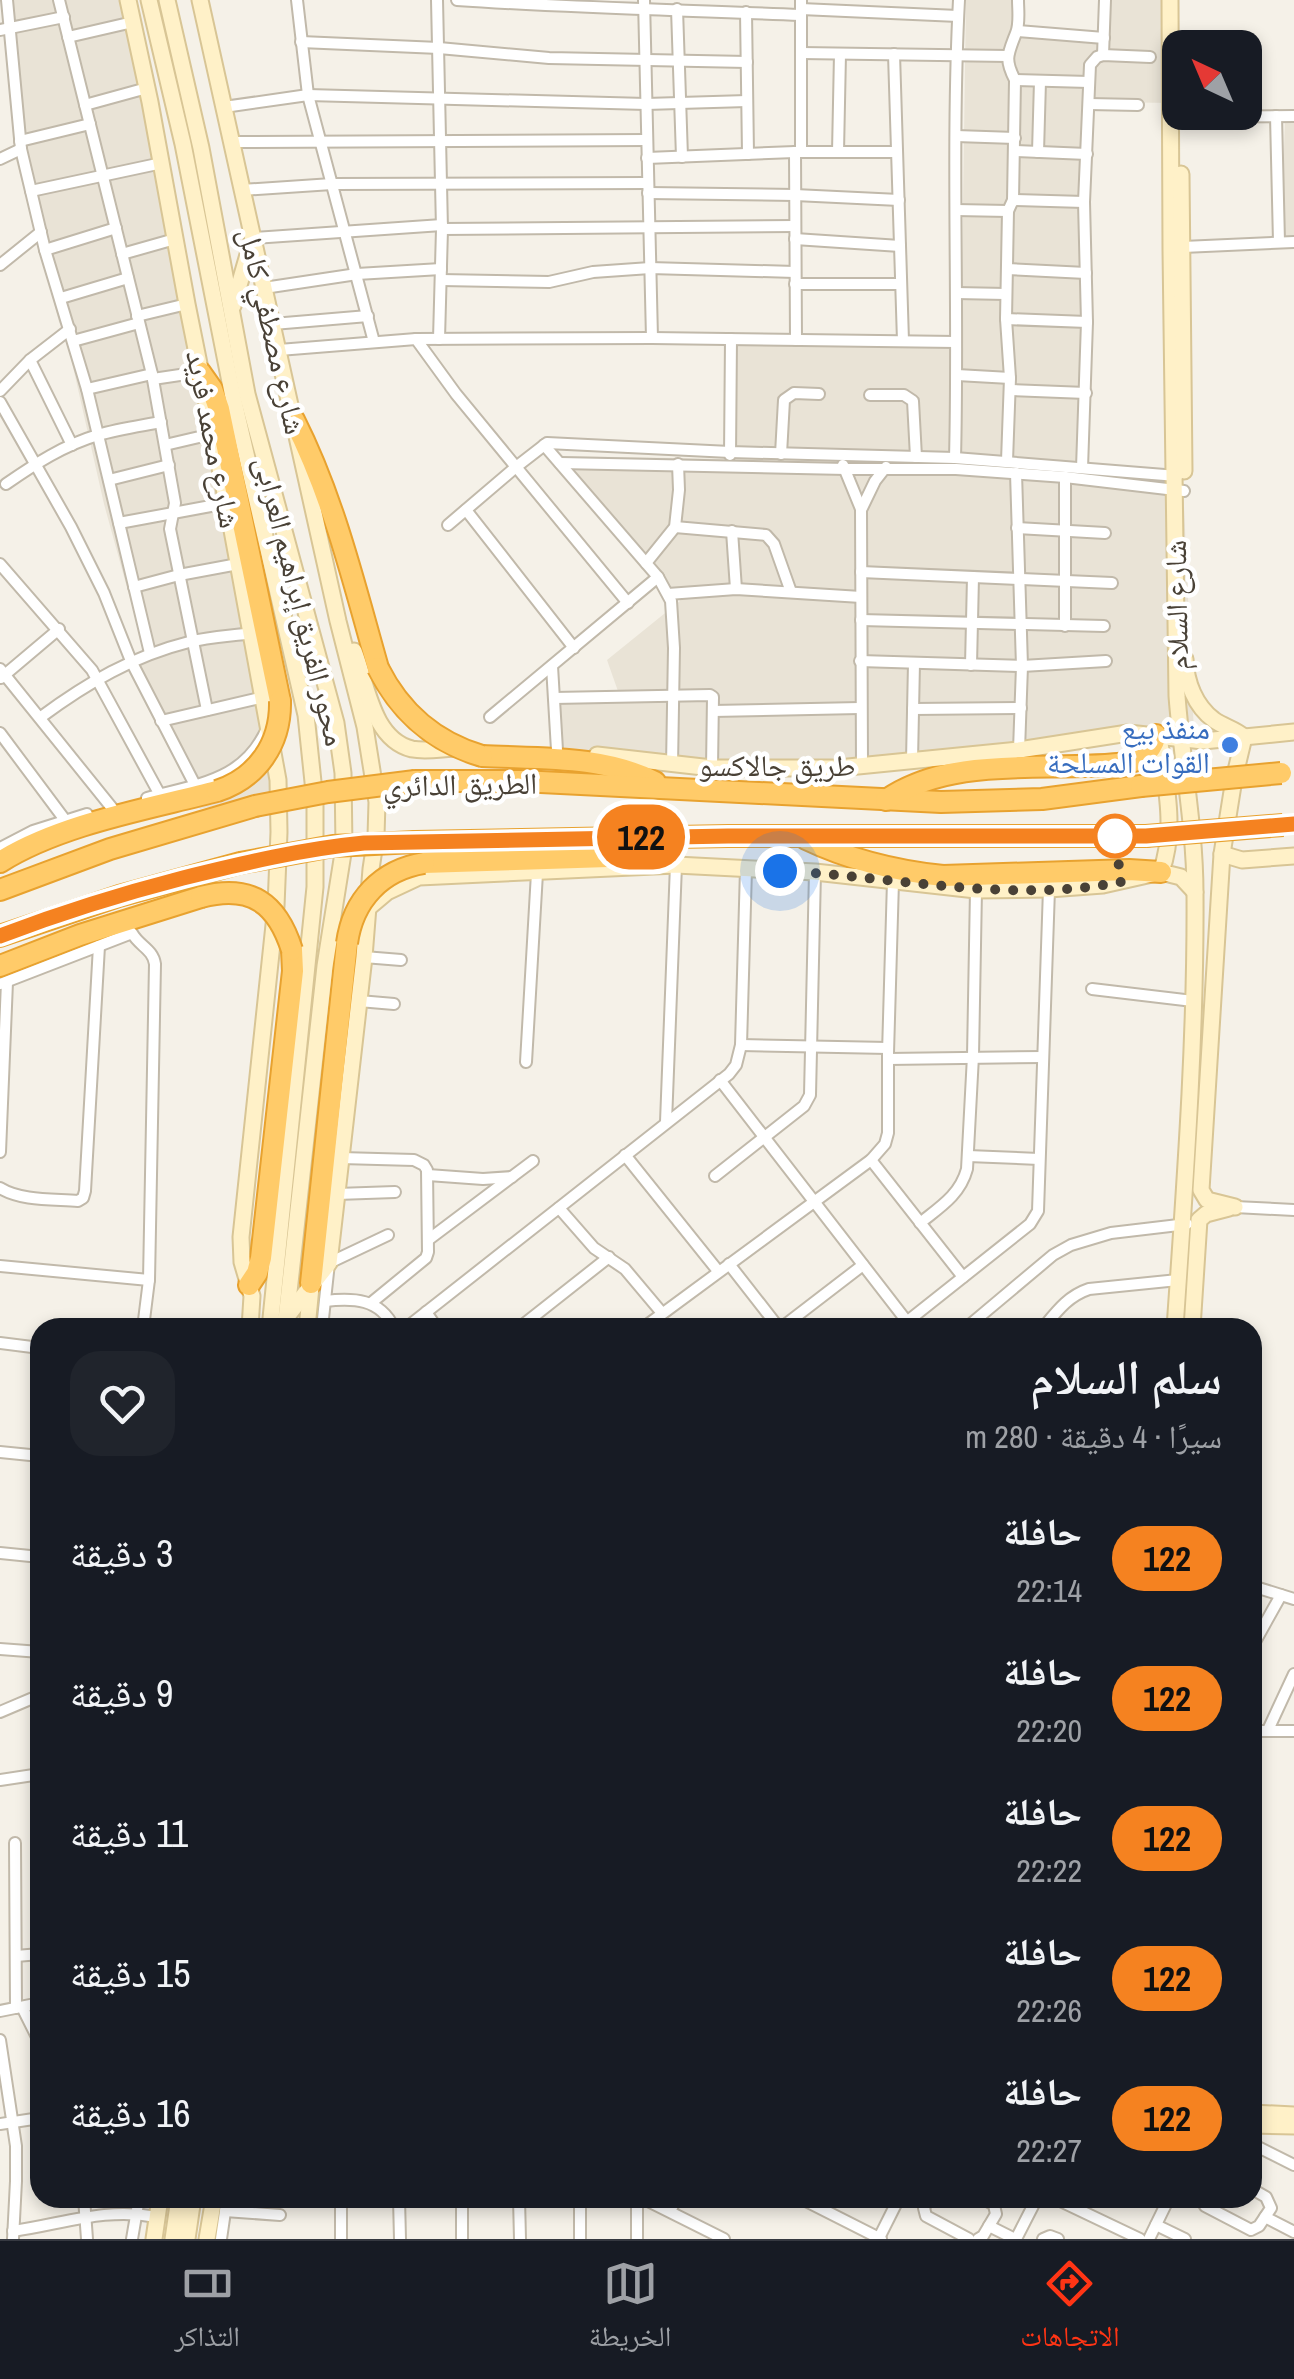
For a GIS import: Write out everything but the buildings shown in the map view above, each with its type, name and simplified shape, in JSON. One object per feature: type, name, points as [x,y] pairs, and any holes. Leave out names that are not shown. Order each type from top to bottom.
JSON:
[{"type":"highway","points":[[0,862],[71,831],[216,791],[246,777],[268,753],[277,734],[219,410],[212,389],[200,372]]},
{"type":"highway","points":[[294,420],[326,491],[378,668],[392,692],[419,723],[442,740],[482,756],[591,763],[642,776],[665,788]]},
{"type":"highway","points":[[1140,759],[1157,736]]},
{"type":"highway","points":[[886,800],[919,781],[958,772],[1122,764],[1140,759],[1154,759],[1162,764]]},
{"type":"highway","name":"الطريق الدائري","points":[[0,890],[158,834],[254,806],[414,782],[521,781],[886,800],[1009,801],[1287,772]]},
{"type":"highway","name":"الطريق الدائري","points":[[0,936],[119,896],[240,863],[364,843],[679,836],[1146,836],[1289,824]]},
{"type":"highway","points":[[311,1283],[346,943],[353,916],[368,892],[393,872],[424,862],[608,858],[648,851],[679,836]]},
{"type":"highway","points":[[799,836],[859,861],[922,874],[1161,872]]},
{"type":"highway","points":[[2,977],[80,935],[201,897],[239,892],[263,902],[281,921],[292,950],[293,971],[262,1258],[250,1286]]},
{"type":"street","points":[[6,0],[9,84],[20,145],[87,389],[150,654]]},
{"type":"street","points":[[59,0],[152,376],[175,503],[170,528],[207,710]]},
{"type":"street","name":"شارع محمد فريد","points":[[128,0],[252,633],[272,700],[269,724],[278,780],[277,880],[241,1237],[242,1262],[252,1302],[251,1318]]},
{"type":"street","name":"محور الفريق إبراهيم العرابى","points":[[148,0],[184,144],[233,396],[306,715],[316,801],[314,886],[271,1318]]},
{"type":"street","name":"محور الفريق إبراهيم العرابى","points":[[167,0],[201,148],[248,394],[336,723],[345,798],[343,860],[324,966],[286,1318]]},
{"type":"street","name":"شارع مصطفي كامل","points":[[200,0],[376,785],[376,836],[364,957],[328,1263]]},
{"type":"street","points":[[297,0],[308,95],[374,342]]},
{"type":"street","points":[[437,0],[442,227],[439,339]]},
{"type":"street","points":[[458,0],[542,6],[644,4],[746,12],[866,6],[896,13],[958,16]]},
{"type":"street","points":[[896,0],[896,13]]},
{"type":"street","points":[[955,458],[959,0]]},
{"type":"street","points":[[1007,461],[1010,378],[1006,294],[1016,80],[1009,69],[1008,56],[1010,42],[1018,31],[1018,0]]},
{"type":"street","points":[[1103,56],[1105,0]]},
{"type":"street","name":"شارع السلام","points":[[1170,0],[1180,740],[1190,809],[1195,892],[1188,1108],[1192,1318]]},
{"type":"street","name":"شارع السلام","points":[[1180,0],[1180,30]]},
{"type":"street","points":[[644,4],[652,338]]},
{"type":"street","points":[[796,340],[795,194],[801,8]]},
{"type":"street","points":[[677,9],[682,157]]},
{"type":"street","points":[[746,12],[748,154]]},
{"type":"street","points":[[5,29],[64,17]]},
{"type":"street","points":[[68,38],[133,22]]},
{"type":"street","points":[[1018,31],[1104,38]]},
{"type":"street","points":[[301,42],[549,58],[747,62]]},
{"type":"street","points":[[801,54],[1008,56]]},
{"type":"street","points":[[838,152],[840,54]]},
{"type":"street","points":[[894,54],[903,341]]},
{"type":"street","points":[[1082,468],[1087,322],[1084,202],[1090,65],[1103,56],[1150,57]]},
{"type":"street","points":[[1016,80],[1090,82]]},
{"type":"street","points":[[1038,152],[1040,81]]},
{"type":"street","points":[[85,105],[147,88]]},
{"type":"street","points":[[224,106],[308,95],[646,104],[747,101]]},
{"type":"street","points":[[1089,104],[1138,105]]},
{"type":"street","points":[[1262,116],[1294,116]]},
{"type":"street","points":[[1276,116],[1279,242]]},
{"type":"street","points":[[0,159],[20,145],[90,124]]},
{"type":"street","name":"شارع السلام","points":[[1179,130],[1183,246],[1179,483],[1187,679],[1208,714],[1244,738]]},
{"type":"street","points":[[956,136],[1015,138]]},
{"type":"street","points":[[231,142],[647,140]]},
{"type":"street","points":[[1014,151],[1087,154]]},
{"type":"street","points":[[648,158],[897,152]]},
{"type":"street","points":[[31,191],[162,163],[199,218]]},
{"type":"street","points":[[241,190],[332,184],[648,188],[898,200]]},
{"type":"street","points":[[956,210],[1084,202]]},
{"type":"street","points":[[232,310],[253,238],[442,227],[649,228],[795,232],[900,246]]},
{"type":"street","points":[[46,250],[116,228]]},
{"type":"street","points":[[0,266],[41,232]]},
{"type":"street","points":[[122,254],[175,240]]},
{"type":"street","points":[[1183,246],[1294,242]]},
{"type":"street","points":[[264,288],[357,274],[548,282],[594,272],[650,268],[900,284]]},
{"type":"street","points":[[1007,269],[1086,273]]},
{"type":"street","points":[[61,298],[128,278]]},
{"type":"street","points":[[956,293],[1006,294]]},
{"type":"street","points":[[73,342],[187,304]]},
{"type":"street","points":[[273,324],[368,316]]},
{"type":"street","points":[[1006,319],[1087,322]]},
{"type":"street","points":[[0,391],[30,360],[70,329]]},
{"type":"street","points":[[279,350],[439,339],[956,342]]},
{"type":"street","points":[[730,466],[731,339]]},
{"type":"street","points":[[416,340],[628,603]]},
{"type":"street","points":[[30,360],[72,445]]},
{"type":"street","points":[[87,389],[152,376],[200,372]]},
{"type":"street","points":[[957,375],[1010,378]]},
{"type":"street","points":[[1010,390],[1086,393]]},
{"type":"street","points":[[781,454],[784,400],[794,393],[819,394]]},
{"type":"street","points":[[870,394],[904,395],[912,401],[916,457]]},
{"type":"street","points":[[0,402],[71,527],[104,593],[131,661],[195,786]]},
{"type":"street","points":[[6,484],[72,445],[98,435],[160,422]]},
{"type":"street","points":[[165,445],[212,434]]},
{"type":"street","points":[[448,525],[544,445],[1007,461],[1179,483]]},
{"type":"street","points":[[544,445],[658,577],[671,600],[672,764]]},
{"type":"street","points":[[838,455],[861,509],[862,765]]},
{"type":"street","points":[[861,509],[874,481],[899,457]]},
{"type":"street","points":[[560,463],[956,469],[1179,483]]},
{"type":"street","points":[[646,563],[675,527],[678,464]]},
{"type":"street","points":[[109,480],[168,465]]},
{"type":"street","points":[[1016,473],[1022,666],[1019,750]]},
{"type":"street","points":[[1065,477],[1065,626]]},
{"type":"street","points":[[119,523],[227,503]]},
{"type":"street","points":[[466,510],[574,648]]},
{"type":"street","points":[[675,527],[766,535],[791,592]]},
{"type":"street","points":[[1016,528],[1106,533]]},
{"type":"street","points":[[732,531],[736,589]]},
{"type":"street","points":[[0,564],[97,678],[160,795]]},
{"type":"street","points":[[134,587],[238,564]]},
{"type":"street","points":[[861,572],[1112,584]]},
{"type":"street","points":[[490,717],[658,577]]},
{"type":"street","points":[[971,665],[973,577]]},
{"type":"street","points":[[668,594],[736,589],[861,596]]},
{"type":"street","points":[[861,620],[1104,626]]},
{"type":"street","name":"طريق جالاكسو","points":[[338,621],[354,650],[388,736],[401,745],[423,750],[557,750],[712,768],[838,768],[1019,750],[1128,733],[1203,741],[1294,732]]},
{"type":"street","points":[[59,630],[2,674],[112,808]]},
{"type":"street","points":[[42,718],[97,678],[131,661],[193,641],[252,633]]},
{"type":"street","points":[[860,661],[1022,666],[1106,661]]},
{"type":"street","points":[[912,760],[914,663]]},
{"type":"street","points":[[552,666],[557,750]]},
{"type":"street","points":[[554,698],[710,695],[712,768]]},
{"type":"street","points":[[161,721],[272,700]]},
{"type":"street","points":[[713,711],[860,708]]},
{"type":"street","points":[[913,709],[1021,708]]},
{"type":"street","points":[[0,848],[65,820],[221,777],[240,766],[260,743],[269,724]]},
{"type":"street","points":[[1157,736],[1170,834],[1161,872]]},
{"type":"street","points":[[1244,738],[1222,854],[1201,1193],[1207,1200],[1234,1207],[1294,1210]]},
{"type":"street","points":[[2,739],[65,820]]},
{"type":"street","points":[[1222,854],[1242,860],[1294,856]]},
{"type":"street","points":[[368,908],[387,892],[419,877],[676,865],[815,872],[976,890],[1103,885],[1161,872],[1181,877],[1195,892]]},
{"type":"street","points":[[666,1122],[676,865]]},
{"type":"street","points":[[418,1318],[736,1065],[741,1044],[746,870]]},
{"type":"street","points":[[715,1176],[810,1096],[815,872]]},
{"type":"street","points":[[526,1062],[538,873]]},
{"type":"street","points":[[656,1318],[871,1160],[885,1144],[893,881]]},
{"type":"street","points":[[914,1318],[1035,1218],[1038,1211],[1049,889]]},
{"type":"street","points":[[920,1223],[964,1182],[974,1056],[976,890]]},
{"type":"street","points":[[0,1152],[2,977],[132,933],[151,952],[155,964],[149,1280],[144,1318]]},
{"type":"street","points":[[0,1188],[35,1198],[78,1201],[85,1191],[99,946]]},
{"type":"street","points":[[364,957],[400,960]]},
{"type":"street","points":[[1092,990],[1193,1001]]},
{"type":"street","points":[[359,1001],[394,1004]]},
{"type":"street","points":[[741,1044],[888,1054],[1042,1056]]},
{"type":"street","points":[[720,1080],[901,1318]]},
{"type":"street","points":[[1188,1108],[1204,1137]]},
{"type":"street","points":[[625,1155],[718,1272]]},
{"type":"street","points":[[968,1156],[1039,1159]]},
{"type":"street","points":[[341,1158],[414,1160],[424,1164],[428,1175],[428,1252],[421,1264],[372,1303]]},
{"type":"street","points":[[871,1160],[963,1277]]},
{"type":"street","points":[[428,1240],[533,1161]]},
{"type":"street","points":[[428,1175],[484,1179],[512,1176]]},
{"type":"street","points":[[337,1194],[396,1192]]},
{"type":"street","points":[[978,1318],[1071,1245],[1111,1233],[1190,1224],[1206,1214],[1234,1207]]},
{"type":"street","points":[[559,1208],[589,1243],[625,1268],[662,1313]]},
{"type":"street","name":"شارع السلام","points":[[1176,1318],[1178,1280],[1190,1224]]},
{"type":"street","points":[[289,1318],[328,1263],[388,1235]]},
{"type":"street","points":[[532,1318],[609,1257]]},
{"type":"street","points":[[323,1318],[328,1263]]},
{"type":"street","points":[[729,1264],[772,1318]]},
{"type":"street","points":[[793,1318],[863,1265]]},
{"type":"street","points":[[0,1266],[149,1280]]},
{"type":"street","points":[[1051,1318],[1078,1292],[1178,1280]]},
{"type":"street","points":[[308,1318],[311,1283]]},
{"type":"street","points":[[325,1301],[350,1299],[372,1303],[388,1318]]},
{"type":"street","points":[[426,1312],[430,1318]]},
{"type":"street","points":[[0,1344],[30,1347]]},
{"type":"street","points":[[0,1452],[30,1455]]},
{"type":"street","points":[[0,1553],[30,1556]]},
{"type":"street","points":[[1262,1589],[1294,1599]]},
{"type":"street","points":[[1262,1629],[1281,1595]]},
{"type":"street","points":[[0,1648],[30,1651]]},
{"type":"street","points":[[1268,1730],[1294,1674]]},
{"type":"street","points":[[0,1712],[30,1699]]},
{"type":"street","points":[[1262,1730],[1294,1731]]},
{"type":"street","points":[[0,1780],[30,1776]]},
{"type":"street","points":[[15,1844],[19,2007],[30,2025]]},
{"type":"street","points":[[16,1956],[30,1955]]},
{"type":"street","points":[[0,2011],[30,2005]]},
{"type":"street","points":[[1,2047],[6,2124],[16,2146],[13,2235],[110,2213],[157,2217]]},
{"type":"street","points":[[1262,2112],[1294,2114]]},
{"type":"street","points":[[1262,2125],[1294,2126]]},
{"type":"street","points":[[1262,2149],[1294,2165]]},
{"type":"street","points":[[1209,2208],[1246,2229],[1256,2229],[1271,2208],[1269,2200],[1262,2195]]},
{"type":"street","points":[[84,2208],[86,2239]]},
{"type":"street","points":[[132,2239],[137,2208]]},
{"type":"street","points":[[154,2239],[158,2208]]},
{"type":"street","points":[[173,2239],[178,2208]]},
{"type":"street","points":[[186,2239],[191,2208]]},
{"type":"street","points":[[207,2239],[212,2208]]},
{"type":"street","points":[[221,2239],[225,2208]]},
{"type":"street","points":[[341,2208],[341,2239]]},
{"type":"street","points":[[399,2208],[400,2239]]},
{"type":"street","points":[[462,2208],[462,2239]]},
{"type":"street","points":[[519,2208],[520,2239]]},
{"type":"street","points":[[580,2208],[580,2239]]},
{"type":"street","points":[[637,2239],[639,2208]]},
{"type":"street","points":[[663,2208],[724,2239]]},
{"type":"street","points":[[820,2208],[880,2238],[894,2208]]},
{"type":"street","points":[[924,2208],[926,2216],[969,2239]]},
{"type":"street","points":[[978,2239],[989,2226],[994,2208]]},
{"type":"street","points":[[989,2226],[1015,2239],[1032,2208]]},
{"type":"street","points":[[1075,2208],[1140,2239]]},
{"type":"street","points":[[1149,2239],[1165,2208]]},
{"type":"street","points":[[225,2211],[280,2214]]},
{"type":"street","points":[[1265,2216],[1292,2232]]},
{"type":"street","points":[[692,2222],[692,2239]]},
{"type":"street","points":[[1156,2225],[1185,2239]]},
{"type":"street","points":[[1044,2239],[1058,2239]]},
{"type":"shaded area","points":[[1,0],[134,0],[273,793],[200,809],[129,672],[145,653],[104,504],[66,336],[15,156]]},
{"type":"shaded area","points":[[966,0],[1022,0],[1022,26],[1028,34],[1103,38],[1110,28],[1110,0],[1177,0],[1176,30],[1162,30],[1162,103],[1098,102],[1090,110],[1082,473],[1183,483],[1194,734],[857,764],[556,767],[554,700],[619,694],[607,660],[680,601],[559,456],[731,459],[734,340],[961,342]]},
{"type":"shaded area","points":[[1285,120],[1294,120],[1294,239],[1281,237]]},
{"type":"bus line","name":"122","points":[[0,936],[119,896],[240,863],[364,843],[728,836],[1146,836],[1294,824]]},
{"type":"place","name":"منفذ بيع القوات المسلحة","points":[[1230,745]]},
{"type":"route","points":[[780,871],[976,890],[1103,885],[1121,882],[1115,836]]}]
